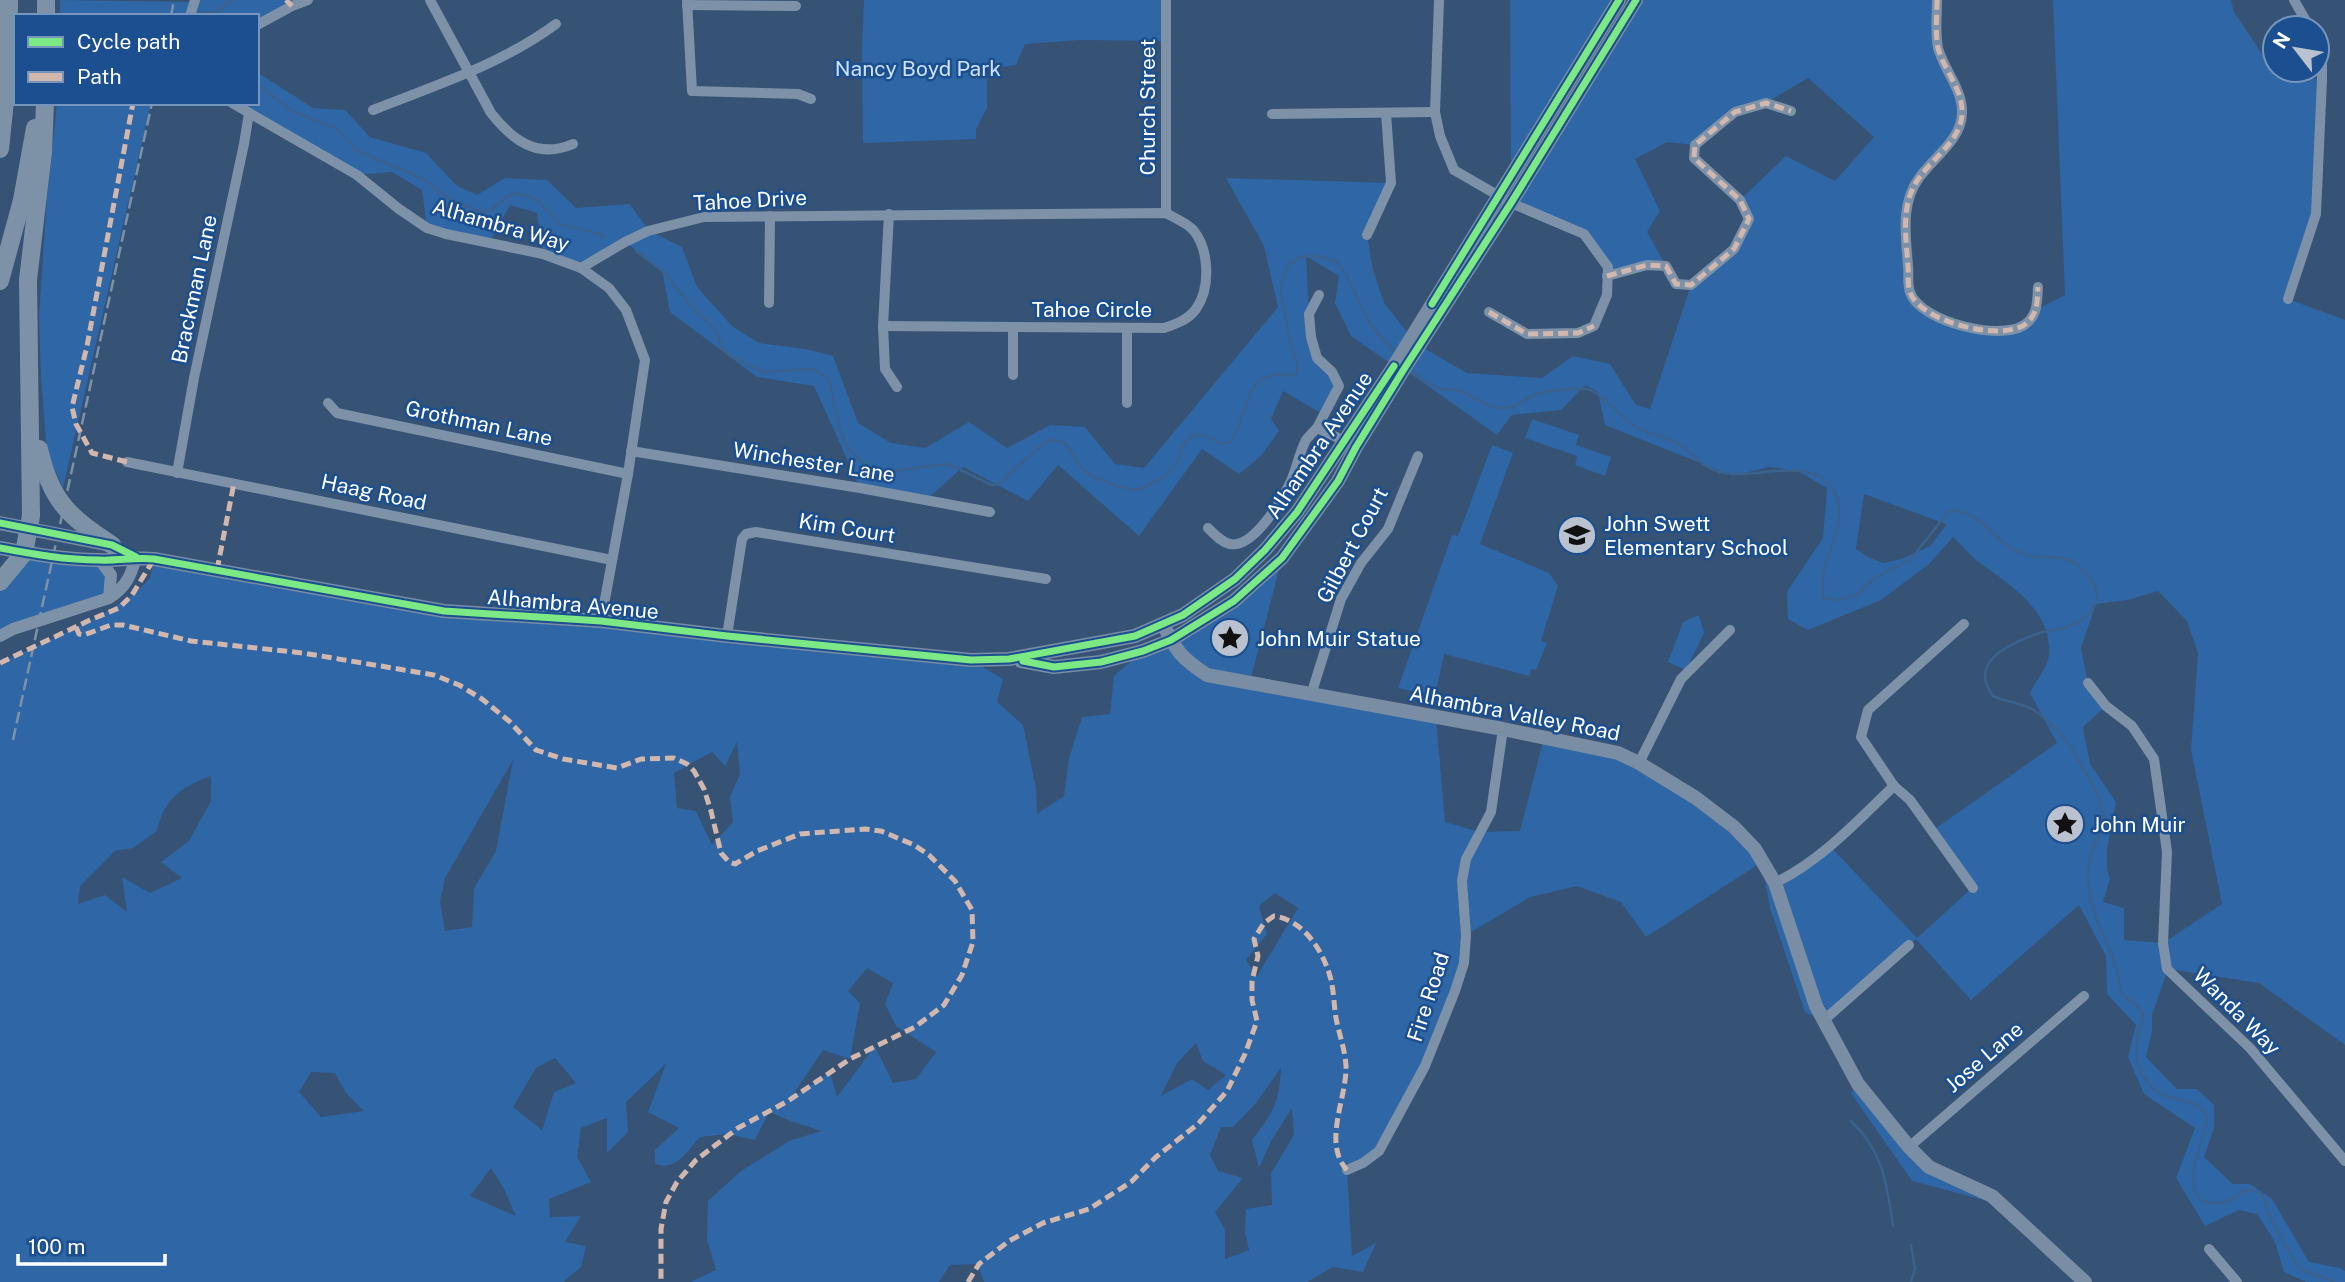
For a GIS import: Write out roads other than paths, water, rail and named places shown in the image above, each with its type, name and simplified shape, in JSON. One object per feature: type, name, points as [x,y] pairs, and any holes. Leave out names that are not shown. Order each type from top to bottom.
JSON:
[{"type":"highway","points":[[0,149],[6,96],[9,5]]},
{"type":"highway","points":[[0,281],[22,200],[38,105]]},
{"type":"highway","points":[[0,582],[24,553],[32,516],[28,280],[43,152],[45,105]]},
{"type":"highway","points":[[31,415],[46,479],[57,498],[88,530],[112,545]]},
{"type":"main road","name":"Alhambra Avenue","points":[[1505,200],[1619,0]]},
{"type":"main road","name":"Alhambra Avenue","points":[[0,548],[100,561],[136,557],[444,611],[601,621],[971,660],[1009,659],[1135,636],[1183,614],[1235,579],[1265,550],[1297,512],[1350,443],[1636,0]]},
{"type":"main road","name":"Alhambra Avenue","points":[[1009,659],[1054,667],[1101,662],[1143,652],[1171,640],[1234,601],[1282,558],[1338,481],[1350,443]]},
{"type":"main road","name":"Alhambra Avenue","points":[[0,523],[112,545],[136,557]]},
{"type":"main road","name":"Alhambra Valley Road","points":[[1163,624],[1176,651],[1188,663],[1207,675],[1503,729],[1618,753],[1639,762],[1696,798],[1734,827],[1755,849],[1775,883],[1816,1006],[1858,1084],[1909,1147],[1929,1167],[1992,1196],[2085,1282]]},
{"type":"street","points":[[259,24],[308,0]]},
{"type":"street","points":[[430,0],[491,113],[503,128],[538,150],[558,150],[573,144]]},
{"type":"street","name":"Church Street","points":[[1166,0],[1166,213]]},
{"type":"street","points":[[1439,0],[1435,112],[1440,136],[1454,170],[1505,200],[1584,234],[1608,267],[1608,295],[1594,326],[1578,333],[1527,334],[1489,312]]},
{"type":"street","points":[[1937,0],[1938,46],[1948,74],[1960,96],[1963,114],[1955,135],[1909,194],[1905,218],[1910,293],[1921,309],[1940,318],[1983,331],[2011,330],[2028,322],[2037,310],[2038,287]]},
{"type":"street","points":[[796,6],[687,2],[692,91],[798,94],[811,99]]},
{"type":"street","points":[[373,110],[470,72],[533,41],[556,24]]},
{"type":"street","points":[[2288,299],[2316,214],[2322,84]]},
{"type":"street","points":[[1608,276],[1647,265],[1665,266],[1676,284],[1691,285],[1734,249],[1749,219],[1740,200],[1694,158],[1695,145],[1735,112],[1766,103],[1791,111]]},
{"type":"street","name":"Alhambra Way","points":[[235,105],[357,175],[427,228],[544,254],[582,268],[609,288],[626,310],[645,359],[628,474],[601,621]]},
{"type":"street","points":[[1272,114],[1435,112]]},
{"type":"street","name":"Brackman Lane","points":[[177,473],[249,113]]},
{"type":"street","points":[[1367,234],[1391,183],[1386,113]]},
{"type":"street","points":[[897,387],[885,369],[883,326],[888,214],[1166,213]]},
{"type":"street","name":"Tahoe Circle","points":[[883,326],[1127,329],[1164,328],[1181,323],[1197,309],[1205,289],[1206,253],[1193,229],[1166,213]]},
{"type":"street","name":"Tahoe Drive","points":[[582,268],[649,231],[704,217],[888,214]]},
{"type":"street","points":[[769,303],[770,216]]},
{"type":"street","points":[[1209,528],[1221,540],[1231,545],[1244,541],[1262,526],[1292,480],[1307,439],[1317,428],[1339,386],[1332,372],[1317,358],[1311,337],[1309,314],[1319,295]]},
{"type":"street","points":[[1013,328],[1013,375]]},
{"type":"street","points":[[1127,329],[1127,403]]},
{"type":"street","name":"Grothman Lane","points":[[328,403],[337,413],[628,474]]},
{"type":"street","points":[[1317,428],[1350,443]]},
{"type":"street","name":"Winchester Lane","points":[[631,451],[990,512]]},
{"type":"street","name":"Gilbert Court","points":[[1311,695],[1341,599],[1361,563],[1388,529],[1418,456]]},
{"type":"street","name":"Haag Road","points":[[127,462],[612,560]]},
{"type":"street","name":"Kim Court","points":[[727,636],[742,539],[746,534],[756,532],[1046,579]]},
{"type":"street","points":[[0,636],[13,629],[110,598],[127,583],[136,557]]},
{"type":"street","points":[[100,561],[111,575],[110,598]]},
{"type":"street","points":[[1964,624],[1868,710],[1861,737],[1894,786],[1910,800],[1973,888]]},
{"type":"street","points":[[1639,762],[1681,679],[1730,630]]},
{"type":"street","name":"Wanda Way","points":[[2088,683],[2106,706],[2132,726],[2154,759],[2167,852],[2163,943],[2168,969],[2250,1048],[2345,1161]]},
{"type":"street","name":"Fire Road","points":[[1347,1170],[1363,1163],[1379,1151],[1425,1066],[1455,991],[1464,963],[1466,935],[1462,881],[1466,859],[1492,813],[1503,729]]},
{"type":"street","points":[[1775,883],[1797,873],[1894,786]]},
{"type":"street","points":[[1823,1021],[1909,945]]},
{"type":"street","name":"Jose Lane","points":[[1909,1147],[2084,996]]},
{"type":"street","points":[[2208,1249],[2237,1282]]},
{"type":"waterway","points":[[200,13],[216,13],[232,0]]},
{"type":"waterway","points":[[259,86],[292,111],[336,128],[358,151],[424,179],[451,200],[482,212],[490,211],[505,198],[516,193],[537,199],[560,224],[600,234],[605,238]]},
{"type":"waterway","points":[[636,251],[665,273],[689,304],[715,329],[728,355],[763,372],[812,369],[829,378],[839,426],[847,447],[875,470],[891,471],[948,464],[992,485],[999,484],[1045,442],[1054,440],[1065,444],[1088,473],[1123,488],[1140,489],[1166,475],[1173,468],[1184,444],[1192,436],[1207,436],[1221,444],[1231,442],[1256,384],[1265,377],[1276,374],[1292,376],[1297,372],[1298,366],[1289,337],[1281,292],[1284,275],[1290,264],[1299,258],[1321,257],[1337,262],[1371,325],[1396,353]]},
{"type":"waterway","points":[[1410,369],[1437,387],[1464,392],[1497,408],[1515,406],[1539,393],[1587,389],[1599,395],[1633,425],[1681,445],[1713,470],[1734,474],[1798,471],[1812,473],[1825,480],[1834,491],[1839,504],[1839,517],[1824,571],[1824,598],[1839,600],[1857,595],[1875,578],[1911,559],[1949,511],[1959,511],[1977,519],[2016,551],[2037,557],[2063,558],[2081,569],[2092,581],[2097,593],[2096,602],[2090,612],[2070,626],[2039,633],[2005,648],[1989,663],[1985,673],[1986,684],[1993,696],[2030,708],[2058,732],[2074,751],[2099,799],[2103,819],[2088,867],[2091,901],[2117,970],[2122,992],[2140,1009],[2143,1016],[2136,1049],[2141,1072],[2159,1093],[2196,1104],[2208,1118],[2194,1169],[2195,1189],[2199,1199],[2220,1203],[2246,1190],[2258,1192],[2300,1268],[2334,1282]]},
{"type":"waterway","points":[[1851,1121],[1862,1132],[1877,1156],[1886,1182],[1893,1226]]},
{"type":"waterway","points":[[1911,1245],[1915,1269],[1911,1282]]},
{"type":"railway","points":[[171,14],[174,0]]},
{"type":"railway","points":[[13,740],[152,105]]},
{"type":"place","name":"John Swett Elementary School","points":[[1577,535]]},
{"type":"place","name":"John Muir Statue","points":[[1230,638]]},
{"type":"place","name":"John Muir","points":[[2065,824]]},
{"type":"park label","name":"Nancy Boyd Park","points":[[918,68]]}]
